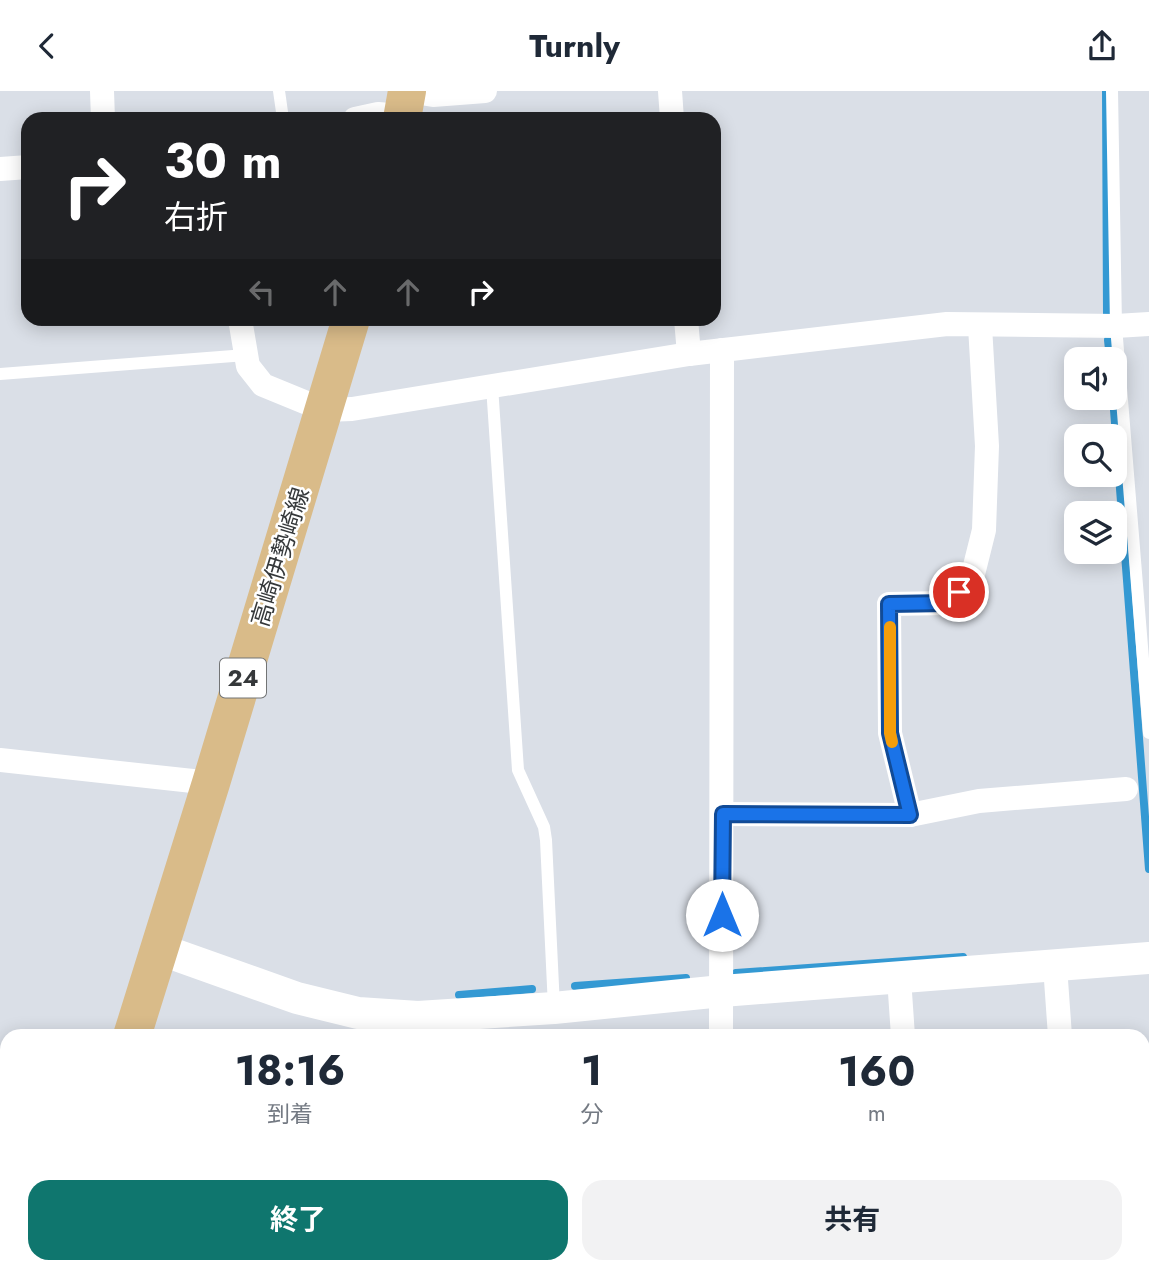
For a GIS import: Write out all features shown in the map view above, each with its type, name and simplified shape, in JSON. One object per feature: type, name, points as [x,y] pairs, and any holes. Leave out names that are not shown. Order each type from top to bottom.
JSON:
[{"type":"main road","name":"高崎伊勢崎線","points":[[134,1029],[212,783],[349,326]]},
{"type":"street","points":[[102,91],[103,112]]},
{"type":"street","points":[[383,112],[433,95],[485,91]]},
{"type":"street","points":[[670,91],[672,112]]},
{"type":"street","points":[[0,169],[21,168]]},
{"type":"street","points":[[241,326],[248,366],[263,384],[324,410],[352,409],[689,354],[947,324],[1149,324]]},
{"type":"street","points":[[687,326],[689,354]]},
{"type":"street","points":[[910,815],[890,733],[889,604],[947,603],[971,582],[984,530],[986,446],[980,326]]},
{"type":"street","points":[[721,1029],[722,350]]},
{"type":"street","points":[[0,760],[212,783]]},
{"type":"street","points":[[723,814],[910,815],[979,801],[1126,789]]},
{"type":"street","points":[[159,949],[297,998],[358,1013],[418,1017],[465,1025],[554,1008],[722,991],[1149,958]]},
{"type":"street","points":[[1055,966],[1060,1029]]},
{"type":"street","points":[[899,978],[903,1029]]},
{"type":"lane","points":[[279,91],[282,112]]},
{"type":"lane","points":[[1112,91],[1116,326],[1149,733]]},
{"type":"lane","points":[[0,374],[246,355]]},
{"type":"lane","points":[[492,386],[518,770],[544,827],[546,840],[554,1008]]},
{"type":"waterway","points":[[1106,91],[1107,315]]},
{"type":"waterway","points":[[1108,340],[1109,347]]},
{"type":"waterway","points":[[1114,410],[1149,869]]},
{"type":"waterway","points":[[736,973],[963,957]]},
{"type":"waterway","points":[[575,986],[686,978]]},
{"type":"waterway","points":[[459,995],[532,989]]},
{"type":"slow traffic","points":[[890,627],[892,742]]},
{"type":"route","points":[[722,915],[723,814],[910,815],[890,733],[889,604],[947,603],[959,592]]}]
